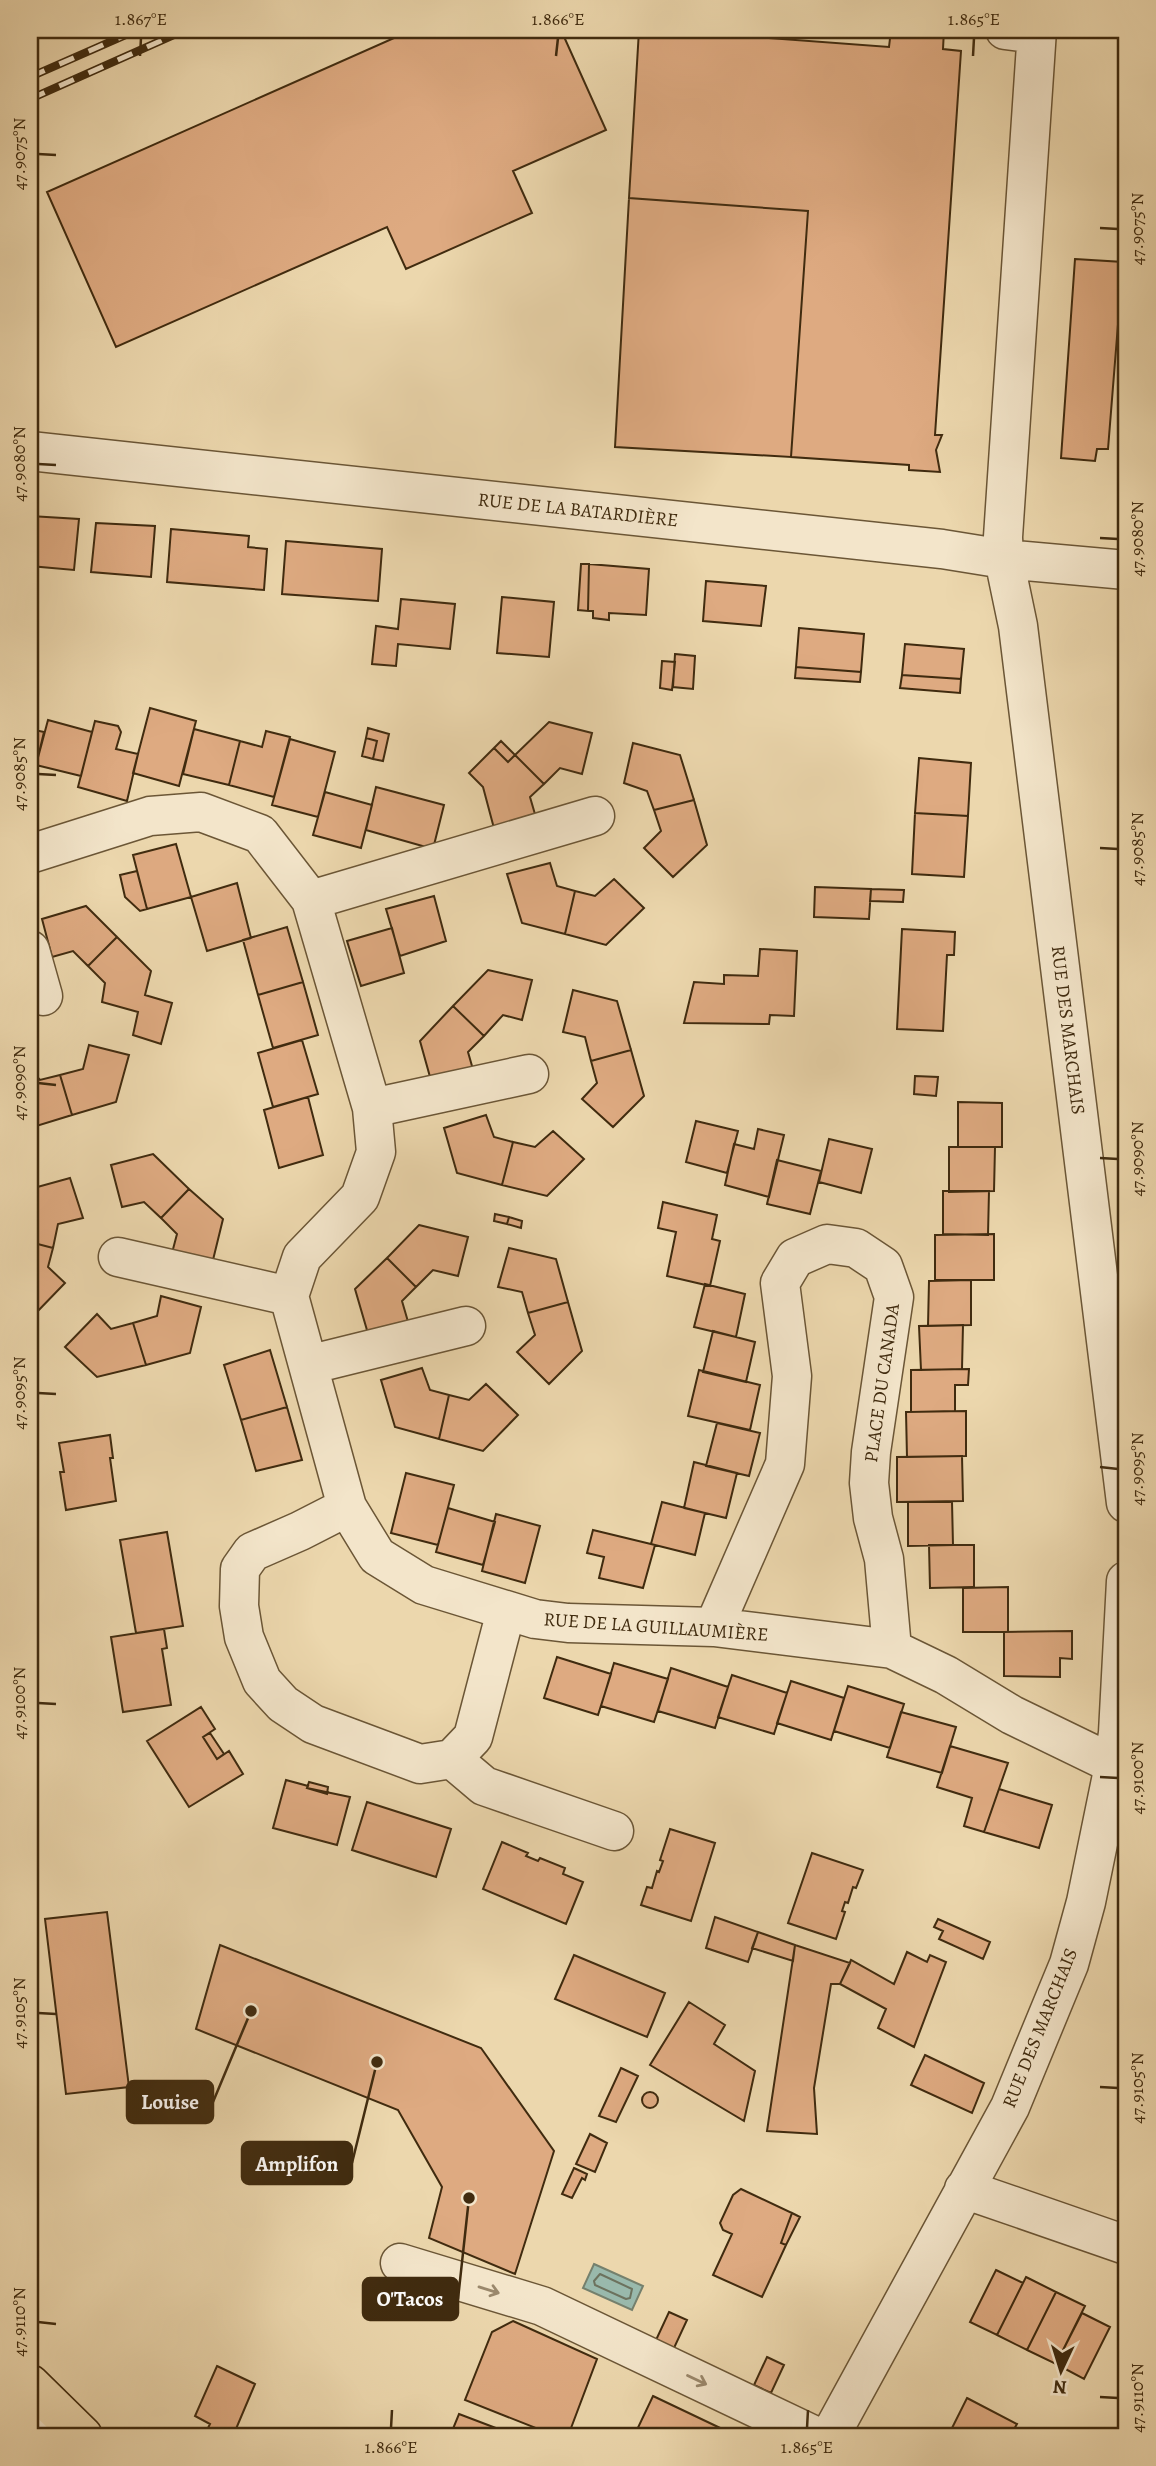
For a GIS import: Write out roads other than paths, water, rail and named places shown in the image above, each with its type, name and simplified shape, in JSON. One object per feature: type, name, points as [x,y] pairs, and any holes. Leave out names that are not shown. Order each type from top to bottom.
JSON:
[{"type":"main road","points":[[30,2384],[83,2436]]},
{"type":"street","name":"RUE DES MARCHAIS","points":[[1026,31],[1004,559],[1018,626],[1126,1503]]},
{"type":"street","name":"RUE DE LA BATARDIÈRE","points":[[30,451],[942,549],[1004,559],[1126,570]]},
{"type":"street","points":[[30,854],[150,816],[201,812],[260,834],[311,900],[372,1108],[376,1152],[360,1197],[302,1257],[289,1296],[118,1257]]},
{"type":"street","points":[[311,900],[595,816]]},
{"type":"street","points":[[30,950],[43,996]]},
{"type":"street","points":[[372,1108],[529,1074]]},
{"type":"street","name":"PLACE DU CANADA","points":[[714,1627],[785,1464],[792,1376],[780,1283],[795,1258],[827,1244],[856,1248],[883,1266],[894,1297],[871,1452],[869,1483],[873,1518],[884,1559],[892,1648]]},
{"type":"street","name":"RUE DE LA GUILLAUMIÈRE","points":[[289,1296],[347,1507],[377,1556],[424,1585],[535,1619],[568,1623],[714,1627],[892,1648],[946,1675],[1012,1715],[1112,1764]]},
{"type":"street","points":[[308,1365],[466,1326]]},
{"type":"street","points":[[347,1507],[252,1552],[240,1569],[239,1606],[244,1637],[262,1681],[283,1704],[313,1724],[420,1764],[452,1759],[473,1737],[506,1611]]},
{"type":"street","name":"RUE DES MARCHAIS","points":[[830,2436],[1010,2106],[1069,1964],[1089,1890],[1118,1733],[1126,1581]]},
{"type":"street","points":[[452,1759],[484,1786],[614,1831]]},
{"type":"street","points":[[964,2189],[1126,2245]]},
{"type":"street","points":[[400,2263],[542,2306],[815,2436]]},
{"type":"street","points":[[30,2427],[53,2436]]},
{"type":"water","points":[[594,2264],[643,2286],[632,2310],[583,2288]]},
{"type":"railway","points":[[30,77],[137,30]]},
{"type":"railway","points":[[30,99],[185,30]]},
{"type":"place","name":"Louise","points":[[251,2011]]},
{"type":"place","name":"Amplifon","points":[[377,2062]]},
{"type":"place","name":"O'Tacos","points":[[469,2198]]}]
